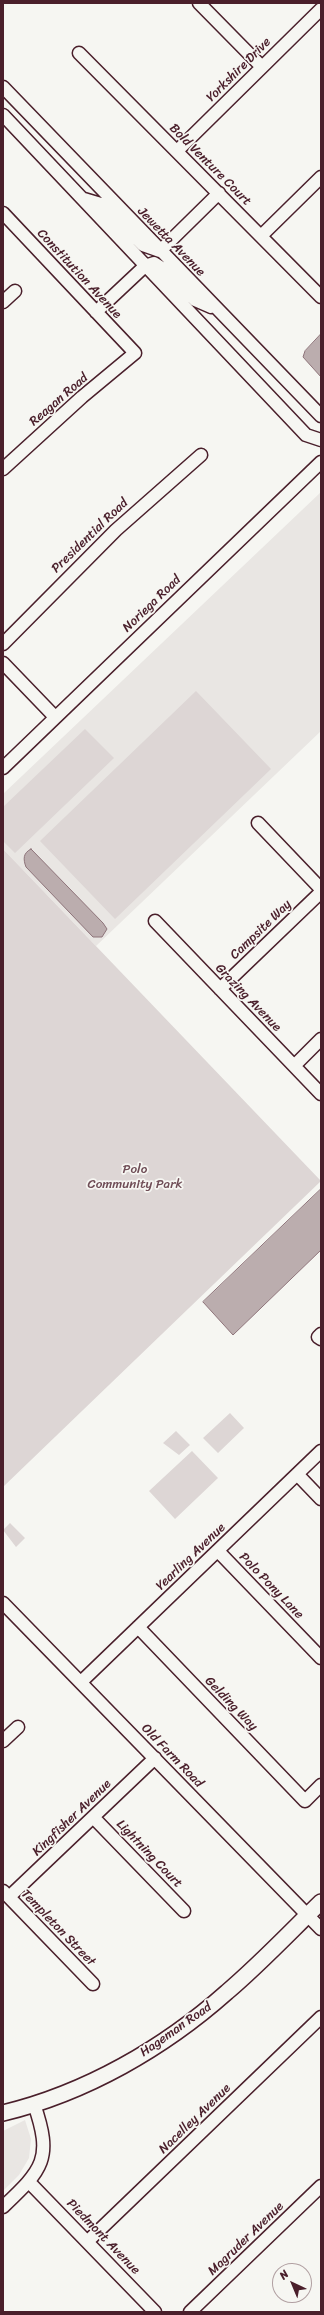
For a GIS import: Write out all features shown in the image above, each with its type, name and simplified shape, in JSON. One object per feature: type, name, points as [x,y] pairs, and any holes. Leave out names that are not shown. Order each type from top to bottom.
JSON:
[{"type":"main road","name":"Hageman Road","points":[[3,2114],[34,2104],[101,2077],[171,2036],[228,1992],[321,1902]]},
{"type":"street","points":[[199,3],[262,67]]},
{"type":"street","name":"Yorkshire Drive","points":[[177,151],[321,9]]},
{"type":"street","name":"Bold Venture Court","points":[[79,53],[321,297]]},
{"type":"street","name":"Jewetta Avenue","points":[[3,87],[321,416]]},
{"type":"street","points":[[3,115],[306,435],[321,440]]},
{"type":"street","points":[[261,236],[321,177]]},
{"type":"street","points":[[83,198],[104,205],[143,245],[160,251],[218,193]]},
{"type":"street","name":"Constitution Avenue","points":[[3,213],[135,354]]},
{"type":"street","points":[[96,312],[145,266],[154,263],[195,300],[217,310]]},
{"type":"street","points":[[3,302],[15,291]]},
{"type":"street","name":"Reagan Road","points":[[3,469],[82,397],[135,354]]},
{"type":"street","name":"Presidential Road","points":[[3,644],[66,577],[116,530],[201,455]]},
{"type":"street","name":"Noriega Road","points":[[3,768],[321,462]]},
{"type":"street","points":[[3,663],[55,717]]},
{"type":"street","points":[[258,823],[321,889]]},
{"type":"street","name":"Campsite Way","points":[[220,989],[321,892]]},
{"type":"street","name":"Grazing Avenue","points":[[155,921],[321,1094]]},
{"type":"street","points":[[294,1066],[321,1040]]},
{"type":"street","name":"Yearling Avenue","points":[[81,1682],[321,1451]]},
{"type":"street","points":[[297,1474],[321,1499]]},
{"type":"street","name":"Polo Pony Lane","points":[[218,1550],[321,1658]]},
{"type":"street","name":"Old Farm Road","points":[[3,1603],[321,1929]]},
{"type":"street","name":"Gelding Way","points":[[138,1627],[305,1800],[321,1785]]},
{"type":"street","points":[[3,1741],[18,1727]]},
{"type":"street","name":"Kingfisher Avenue","points":[[6,1894],[93,1817],[154,1758]]},
{"type":"street","name":"Lightning Court","points":[[93,1817],[184,1911]]},
{"type":"street","name":"Templeton Street","points":[[6,1894],[92,1984]]},
{"type":"street","name":"Nacelley Avenue","points":[[88,2241],[321,2017]]},
{"type":"street","points":[[3,2207],[29,2182],[40,2164],[44,2140],[34,2104]]},
{"type":"street","name":"Piedmont Avenue","points":[[29,2182],[88,2241],[155,2312]]},
{"type":"street","name":"Magruder Avenue","points":[[190,2312],[321,2186]]},
{"type":"shaded area","points":[[321,334],[321,377],[303,357],[305,351]]},
{"type":"shaded area","points":[[321,492],[321,731],[96,946],[3,849],[3,794]]},
{"type":"shaded area","points":[[31,849],[103,923],[107,929],[102,937],[93,937],[26,867],[24,856],[26,852]]},
{"type":"shaded area","points":[[321,1189],[321,1250],[233,1335],[203,1302]]},
{"type":"shaded area","points":[[25,2120],[31,2139],[29,2158],[19,2175],[3,2191],[3,2131]]},
{"type":"green space","points":[[196,691],[271,769],[115,919],[40,841]]},
{"type":"green space","points":[[85,729],[114,758],[15,853],[3,841],[3,807]]},
{"type":"green space","name":"Polo Community Park","points":[[3,849],[321,1181],[3,1487]]},
{"type":"green space","points":[[230,1413],[244,1428],[218,1453],[203,1438]]},
{"type":"green space","points":[[176,1431],[190,1445],[179,1455],[163,1443]]},
{"type":"green space","points":[[192,1451],[218,1478],[175,1519],[149,1491]]},
{"type":"green space","points":[[10,1523],[25,1538],[16,1547],[3,1530]]}]
